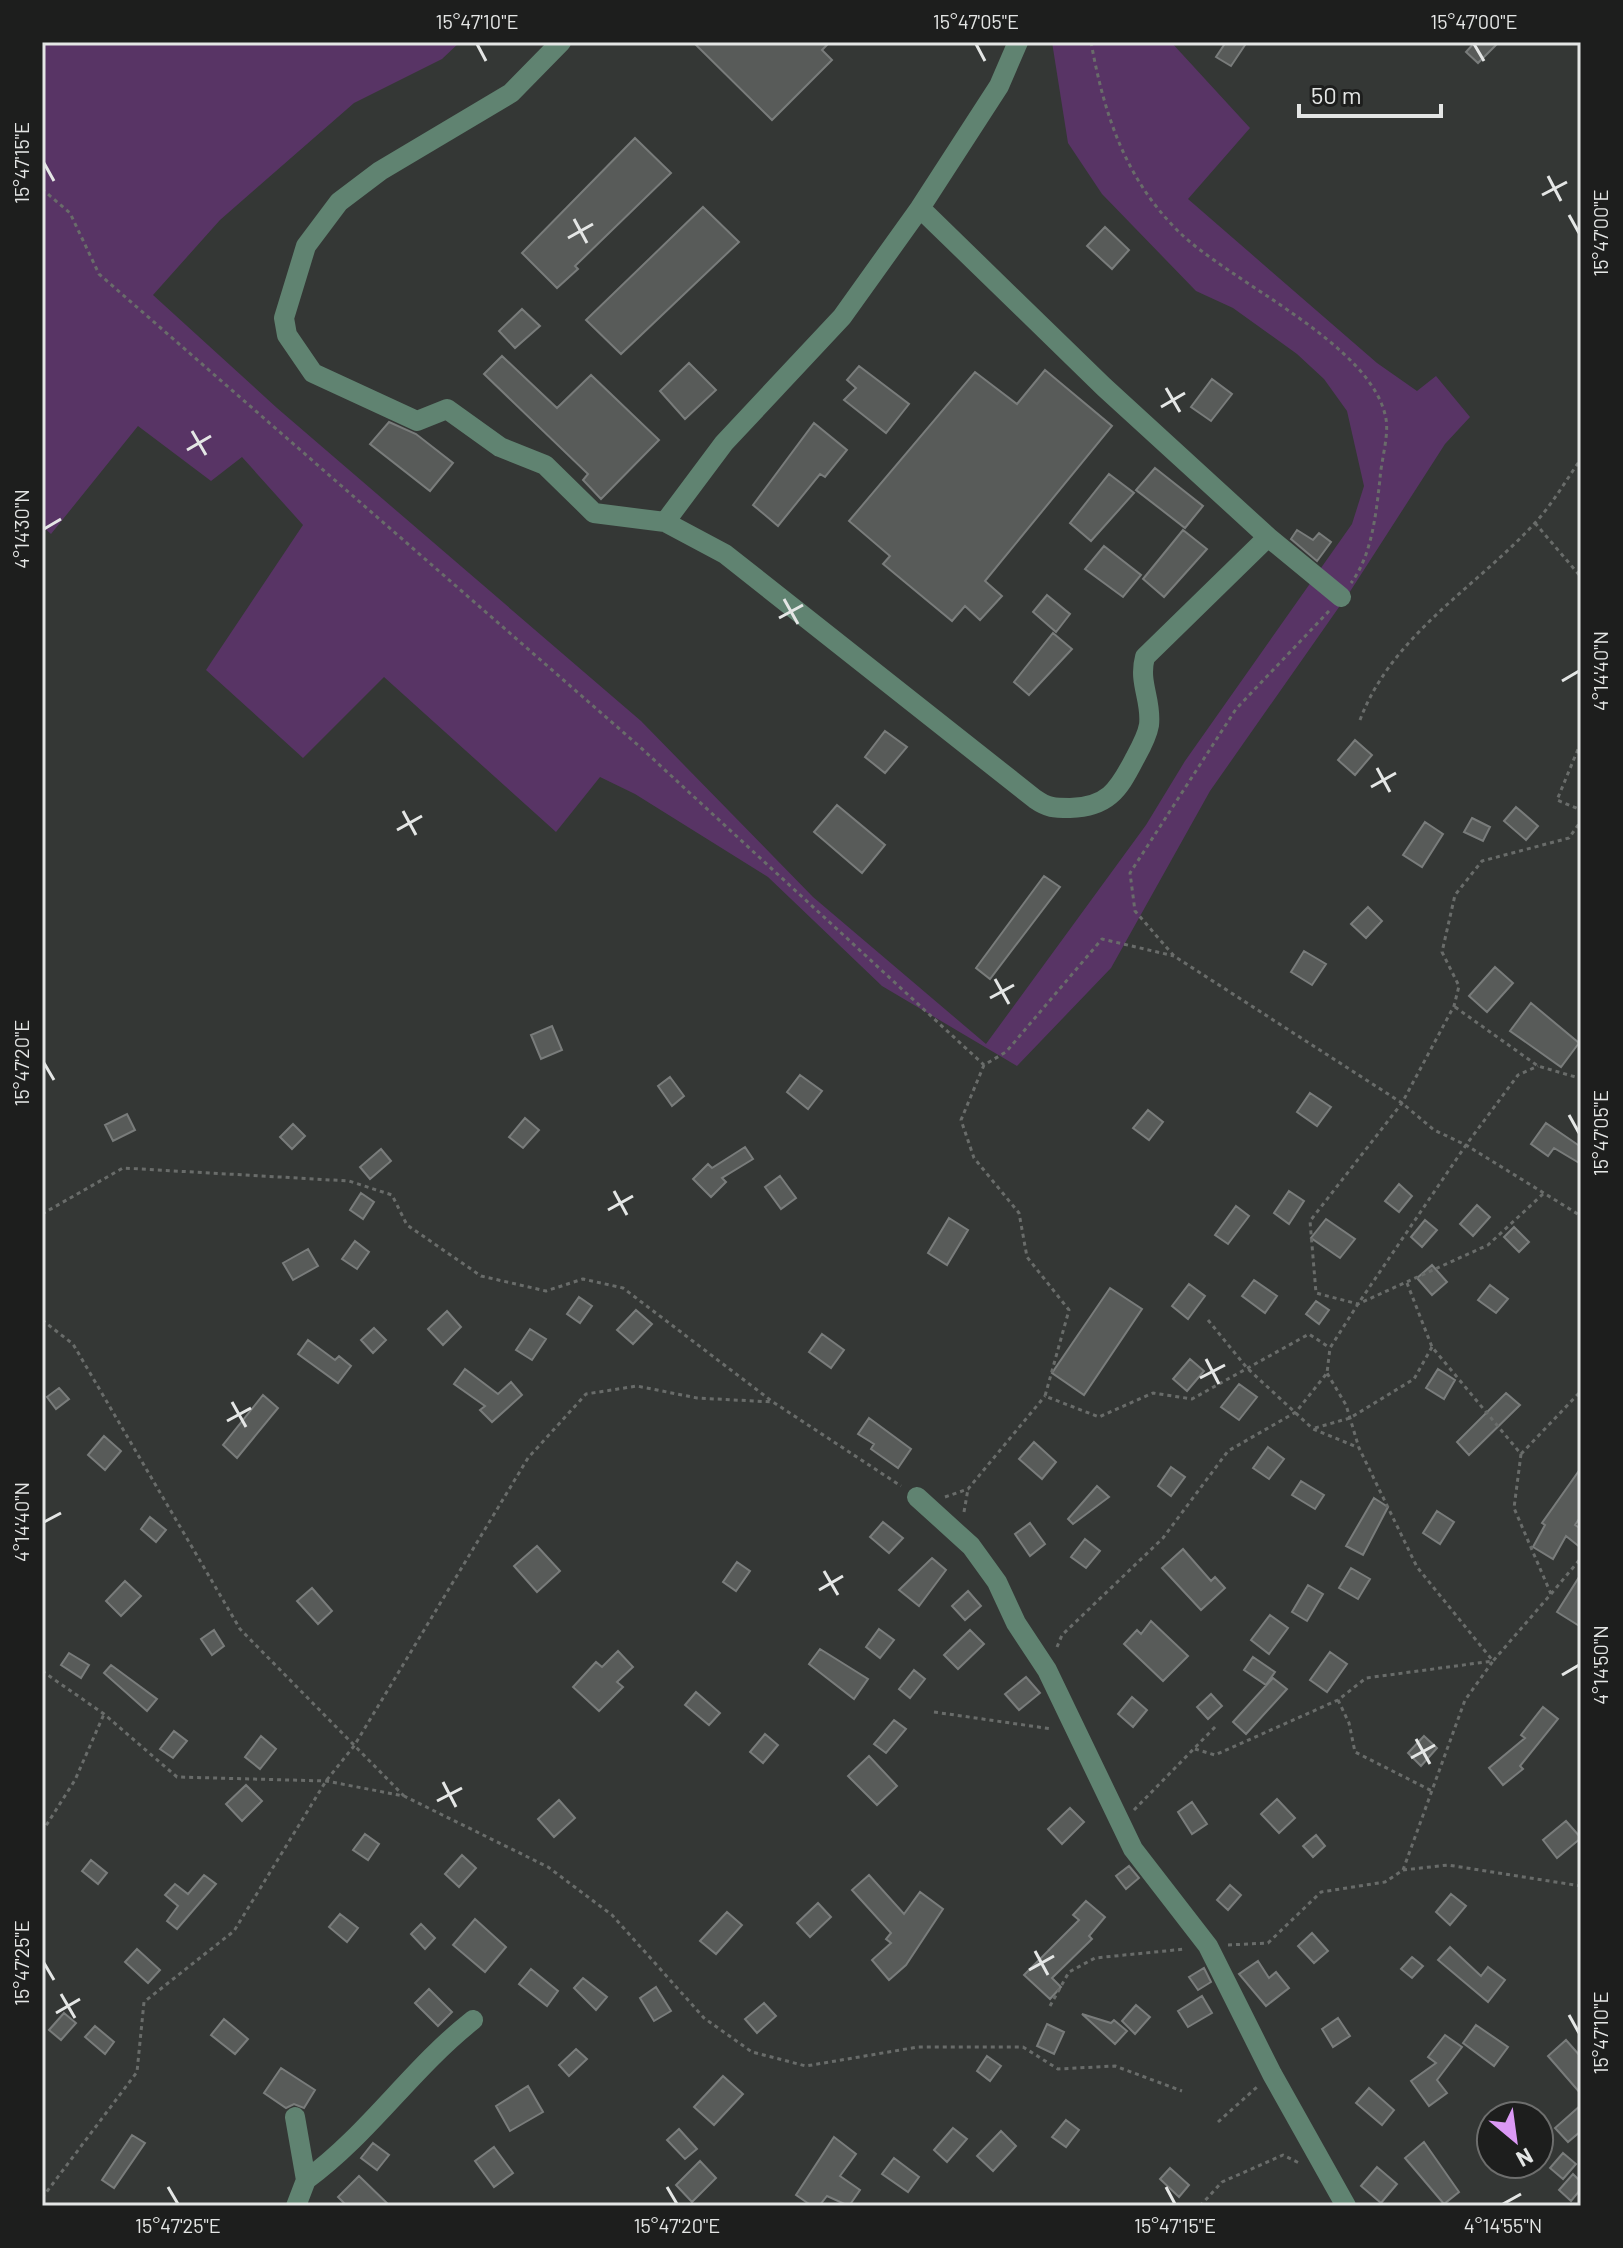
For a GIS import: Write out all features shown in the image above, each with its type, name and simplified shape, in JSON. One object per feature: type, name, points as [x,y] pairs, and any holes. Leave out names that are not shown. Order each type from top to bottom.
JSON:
[{"type":"street","points":[[561,42],[511,93],[380,171],[339,202],[306,246],[284,318],[287,335],[313,373],[417,421],[447,409],[500,447],[545,465],[594,513],[665,522],[725,554],[1049,809],[1090,808],[1107,800],[1119,789],[1149,725],[1140,675],[1145,657],[1268,537]]},
{"type":"street","points":[[665,522],[724,443],[842,317],[920,208],[999,86],[1018,42]]},
{"type":"street","points":[[920,208],[1104,387],[1268,537],[1341,597]]},
{"type":"street","points":[[917,1497],[943,1518],[980,1558],[997,1582],[1016,1623],[1047,1670],[1133,1849],[1208,1946],[1272,2074],[1346,2206]]},
{"type":"street","points":[[296,2206],[306,2180],[368,2128],[443,2043],[473,2020]]},
{"type":"street","points":[[295,2117],[306,2180]]},
{"type":"path","points":[[1091,42],[1107,112],[1130,171],[1179,232],[1261,290],[1363,371],[1386,419],[1377,501],[1363,566],[1341,597],[1236,709],[1130,873],[1135,911],[1174,956],[1402,1103],[1434,1130],[1466,1145],[1581,1216]]},
{"type":"path","points":[[42,189],[70,213],[99,274],[639,746],[984,1065]]},
{"type":"path","points":[[1360,720],[1372,687],[1430,620],[1535,523],[1581,459]]},
{"type":"path","points":[[1535,523],[1581,577]]},
{"type":"path","points":[[1581,742],[1557,800],[1581,810]]},
{"type":"path","points":[[1543,1194],[1488,1245],[1358,1304],[1316,1293],[1310,1221],[1402,1103],[1454,1006],[1459,986],[1442,952],[1455,895],[1482,861],[1569,838],[1581,821]]},
{"type":"path","points":[[42,1214],[123,1168],[349,1181],[392,1195],[407,1225],[481,1276],[546,1291],[583,1279],[623,1288],[773,1402],[917,1497],[941,1499],[968,1489],[1045,1396],[1069,1310],[1027,1257],[1019,1213],[974,1158],[961,1120],[984,1065],[1006,1052],[1102,939],[1174,956]]},
{"type":"path","points":[[1454,1006],[1538,1066],[1579,1078]]},
{"type":"path","points":[[1047,1670],[1062,1635],[1163,1538],[1228,1451],[1296,1412],[1327,1373],[1330,1348],[1358,1304],[1466,1145],[1518,1075],[1538,1066]]},
{"type":"path","points":[[1407,1282],[1432,1347],[1521,1454]]},
{"type":"path","points":[[42,1320],[73,1344],[240,1629],[404,1796]]},
{"type":"path","points":[[1208,1320],[1247,1368],[1313,1429],[1359,1448]]},
{"type":"path","points":[[1045,1396],[1099,1417],[1153,1393],[1192,1399],[1309,1334],[1330,1348]]},
{"type":"path","points":[[1313,1429],[1350,1418],[1414,1379],[1432,1347]]},
{"type":"path","points":[[1327,1373],[1350,1418],[1359,1448],[1417,1567],[1493,1661]]},
{"type":"path","points":[[42,2198],[137,2072],[144,2002],[234,1931],[326,1781],[354,1746],[528,1458],[586,1394],[637,1386],[697,1398],[773,1402]]},
{"type":"path","points":[[1551,1594],[1514,1508],[1521,1454],[1581,1391]]},
{"type":"path","points":[[1403,1870],[1465,1700],[1493,1661],[1581,1558]]},
{"type":"path","points":[[1195,1749],[1215,1755],[1338,1700],[1366,1678],[1493,1661]]},
{"type":"path","points":[[42,1671],[104,1714],[177,1777],[326,1781],[404,1796],[548,1867],[612,1915],[704,2018],[752,2052],[806,2066],[918,2047],[1023,2047],[1058,2069],[1115,2066],[1182,2091]]},
{"type":"path","points":[[1338,1700],[1349,1723],[1355,1752],[1434,1792]]},
{"type":"path","points":[[934,1712],[1079,1734]]},
{"type":"path","points":[[42,1832],[75,1780],[104,1714]]},
{"type":"path","points":[[1119,1823],[1217,1725]]},
{"type":"path","points":[[1050,2006],[1069,1972],[1095,1958],[1268,1943],[1321,1892],[1385,1882],[1403,1870],[1448,1865],[1581,1886]]},
{"type":"path","points":[[1218,2122],[1272,2074]]},
{"type":"path","points":[[1200,2206],[1222,2182],[1283,2155],[1333,2180]]},
{"type":"shaded area","points":[[42,42],[460,42],[442,59],[354,103],[220,220],[153,295],[277,408],[641,721],[813,897],[986,1044],[1146,825],[1185,761],[1352,524],[1364,486],[1347,411],[1324,379],[1297,354],[1233,308],[1196,291],[1102,194],[1068,143],[1052,42],[1171,42],[1250,128],[1188,199],[1377,363],[1417,391],[1436,376],[1470,417],[1445,444],[1351,590],[1210,791],[1111,968],[1017,1066],[882,986],[768,877],[635,794],[600,777],[556,832],[384,677],[303,758],[206,670],[303,525],[242,457],[211,481],[138,426],[51,534],[42,526]]},
{"type":"building","points":[[693,42],[830,42],[822,50],[832,60],[772,120]]},
{"type":"building","points":[[1226,42],[1247,42],[1231,66],[1216,57]]},
{"type":"building","points":[[1475,42],[1499,42],[1478,63],[1466,52]]},
{"type":"building","points":[[635,138],[671,173],[575,266],[578,269],[557,288],[522,253]]},
{"type":"building","points":[[703,207],[739,242],[621,354],[586,320]]},
{"type":"building","points":[[1105,227],[1129,250],[1112,269],[1087,246]]},
{"type":"building","points":[[522,309],[540,326],[515,348],[499,331]]},
{"type":"building","points":[[502,356],[557,408],[591,375],[659,440],[601,499],[583,480],[588,474],[484,374]]},
{"type":"building","points":[[689,363],[716,390],[685,419],[660,391]]},
{"type":"building","points":[[859,366],[909,404],[886,433],[844,400],[856,388],[847,380]]},
{"type":"building","points":[[1045,370],[1112,426],[985,581],[1002,596],[980,620],[965,606],[952,621],[883,564],[890,556],[849,521],[975,372],[1017,404]]},
{"type":"building","points":[[1212,379],[1232,394],[1211,421],[1191,407]]},
{"type":"building","points":[[389,422],[416,434],[453,463],[430,491],[370,444]]},
{"type":"building","points":[[814,423],[847,450],[825,477],[820,474],[778,526],[753,505]]},
{"type":"building","points":[[1155,468],[1203,506],[1185,528],[1136,490]]},
{"type":"building","points":[[1109,474],[1134,493],[1091,541],[1070,523]]},
{"type":"building","points":[[1183,530],[1207,549],[1164,597],[1143,579]]},
{"type":"building","points":[[1297,530],[1313,540],[1319,533],[1331,542],[1317,561],[1291,539]]},
{"type":"building","points":[[1104,546],[1141,575],[1123,597],[1085,569]]},
{"type":"building","points":[[1047,595],[1070,614],[1056,632],[1033,612]]},
{"type":"building","points":[[1053,633],[1072,649],[1029,695],[1014,682]]},
{"type":"building","points":[[885,731],[907,747],[885,773],[865,757]]},
{"type":"building","points":[[1355,740],[1372,755],[1355,775],[1338,760]]},
{"type":"building","points":[[837,805],[885,845],[862,873],[814,832]]},
{"type":"building","points":[[1516,807],[1538,826],[1526,840],[1504,821]]},
{"type":"building","points":[[1472,818],[1490,827],[1483,841],[1464,832]]},
{"type":"building","points":[[1425,822],[1443,834],[1422,867],[1403,855]]},
{"type":"building","points":[[1044,876],[1060,887],[990,979],[976,968]]},
{"type":"building","points":[[1368,907],[1382,921],[1366,938],[1351,924]]},
{"type":"building","points":[[1304,951],[1326,964],[1312,985],[1291,972]]},
{"type":"building","points":[[1495,967],[1513,983],[1487,1012],[1469,996]]},
{"type":"building","points":[[1531,1003],[1579,1043],[1561,1067],[1510,1031]]},
{"type":"building","points":[[552,1026],[562,1050],[541,1059],[531,1035]]},
{"type":"building","points":[[800,1075],[822,1091],[808,1109],[787,1092]]},
{"type":"building","points":[[670,1077],[684,1096],[672,1106],[658,1086]]},
{"type":"building","points":[[1310,1093],[1331,1107],[1317,1126],[1297,1112]]},
{"type":"building","points":[[1148,1110],[1163,1122],[1149,1140],[1133,1128]]},
{"type":"building","points":[[127,1114],[135,1130],[113,1141],[105,1125]]},
{"type":"building","points":[[525,1118],[539,1130],[523,1148],[509,1137]]},
{"type":"building","points":[[1546,1123],[1581,1147],[1581,1164],[1554,1148],[1548,1156],[1531,1144]]},
{"type":"building","points":[[293,1124],[305,1136],[292,1149],[280,1137]]},
{"type":"building","points":[[745,1147],[753,1159],[722,1178],[726,1182],[711,1197],[693,1179],[708,1164],[712,1168]]},
{"type":"building","points":[[381,1149],[391,1161],[370,1179],[360,1167]]},
{"type":"building","points":[[780,1176],[796,1198],[781,1209],[765,1187]]},
{"type":"building","points":[[1399,1184],[1412,1196],[1399,1212],[1385,1201]]},
{"type":"building","points":[[1289,1191],[1304,1201],[1289,1224],[1274,1213]]},
{"type":"building","points":[[361,1193],[374,1202],[363,1219],[350,1210]]},
{"type":"building","points":[[1477,1205],[1490,1217],[1473,1236],[1460,1224]]},
{"type":"building","points":[[1236,1206],[1249,1216],[1228,1244],[1215,1235]]},
{"type":"building","points":[[949,1218],[968,1230],[947,1265],[928,1253]]},
{"type":"building","points":[[1326,1219],[1355,1239],[1340,1258],[1311,1238]]},
{"type":"building","points":[[1425,1220],[1437,1230],[1422,1247],[1411,1237]]},
{"type":"building","points":[[1514,1227],[1529,1242],[1519,1252],[1504,1237]]},
{"type":"building","points":[[355,1241],[369,1252],[357,1269],[342,1259]]},
{"type":"building","points":[[308,1249],[318,1266],[293,1280],[283,1263]]},
{"type":"building","points":[[1432,1265],[1447,1282],[1432,1295],[1417,1278]]},
{"type":"building","points":[[1254,1280],[1277,1296],[1265,1313],[1242,1296]]},
{"type":"building","points":[[1189,1284],[1205,1296],[1188,1319],[1172,1306]]},
{"type":"building","points":[[1490,1285],[1508,1299],[1496,1313],[1478,1300]]},
{"type":"building","points":[[1110,1288],[1142,1309],[1084,1395],[1052,1373]]},
{"type":"building","points":[[579,1297],[592,1306],[580,1323],[567,1314]]},
{"type":"building","points":[[1316,1301],[1329,1310],[1319,1324],[1306,1314]]},
{"type":"building","points":[[636,1310],[652,1324],[633,1344],[617,1330]]},
{"type":"building","points":[[447,1311],[461,1327],[443,1345],[428,1329]]},
{"type":"building","points":[[374,1328],[386,1340],[373,1353],[361,1340]]},
{"type":"building","points":[[530,1329],[546,1339],[532,1360],[516,1350]]},
{"type":"building","points":[[822,1334],[844,1350],[831,1368],[809,1352]]},
{"type":"building","points":[[308,1340],[335,1360],[339,1356],[351,1366],[338,1383],[298,1354]]},
{"type":"building","points":[[1190,1359],[1204,1371],[1187,1391],[1173,1379]]},
{"type":"building","points":[[465,1369],[498,1394],[511,1382],[522,1395],[492,1422],[480,1410],[485,1406],[454,1384]]},
{"type":"building","points":[[1438,1369],[1455,1380],[1444,1399],[1426,1388]]},
{"type":"building","points":[[1239,1384],[1257,1397],[1239,1420],[1221,1407]]},
{"type":"building","points":[[59,1388],[69,1399],[56,1409],[47,1397]]},
{"type":"building","points":[[1506,1393],[1520,1405],[1469,1455],[1457,1442]]},
{"type":"building","points":[[263,1395],[278,1408],[237,1458],[223,1445]]},
{"type":"building","points":[[869,1418],[911,1449],[898,1468],[871,1449],[874,1444],[858,1434]]},
{"type":"building","points":[[104,1436],[121,1451],[105,1470],[88,1455]]},
{"type":"building","points":[[1034,1442],[1056,1462],[1042,1479],[1019,1459]]},
{"type":"building","points":[[1268,1447],[1284,1459],[1269,1479],[1253,1468]]},
{"type":"building","points":[[1171,1467],[1185,1477],[1171,1496],[1158,1486]]},
{"type":"building","points":[[1581,1468],[1581,1516],[1575,1525],[1581,1529],[1581,1548],[1566,1536],[1553,1559],[1533,1547],[1545,1525],[1542,1523]]},
{"type":"building","points":[[1301,1481],[1324,1495],[1315,1509],[1292,1495]]},
{"type":"building","points":[[1097,1486],[1109,1497],[1073,1524],[1068,1519]]},
{"type":"building","points":[[1374,1498],[1388,1507],[1363,1555],[1346,1546]]},
{"type":"building","points":[[1437,1511],[1454,1522],[1440,1544],[1423,1533]]},
{"type":"building","points":[[150,1517],[166,1530],[156,1542],[141,1529]]},
{"type":"building","points":[[883,1522],[903,1538],[889,1553],[870,1537]]},
{"type":"building","points":[[1030,1523],[1045,1544],[1030,1556],[1015,1534]]},
{"type":"building","points":[[1085,1539],[1100,1551],[1086,1568],[1071,1557]]},
{"type":"building","points":[[537,1546],[560,1571],[537,1592],[514,1566]]},
{"type":"building","points":[[1183,1549],[1211,1581],[1215,1577],[1225,1588],[1201,1610],[1162,1568]]},
{"type":"building","points":[[932,1558],[946,1570],[919,1606],[899,1590]]},
{"type":"building","points":[[737,1562],[750,1571],[736,1591],[723,1582]]},
{"type":"building","points":[[1351,1568],[1370,1579],[1358,1599],[1339,1588]]},
{"type":"building","points":[[1581,1574],[1581,1627],[1557,1612]]},
{"type":"building","points":[[125,1581],[141,1596],[121,1616],[106,1601]]},
{"type":"building","points":[[1308,1585],[1323,1594],[1307,1621],[1292,1612]]},
{"type":"building","points":[[312,1588],[332,1611],[318,1624],[297,1601]]},
{"type":"building","points":[[968,1591],[981,1606],[965,1620],[952,1606]]},
{"type":"building","points":[[1270,1615],[1288,1628],[1269,1654],[1251,1640]]},
{"type":"building","points":[[1151,1621],[1188,1656],[1163,1681],[1124,1644],[1137,1630],[1141,1634]]},
{"type":"building","points":[[879,1629],[894,1640],[880,1658],[866,1647]]},
{"type":"building","points":[[214,1630],[224,1646],[212,1655],[201,1639]]},
{"type":"building","points":[[970,1630],[984,1644],[958,1669],[944,1655]]},
{"type":"building","points":[[820,1649],[868,1679],[854,1699],[809,1664]]},
{"type":"building","points":[[618,1651],[633,1667],[617,1682],[623,1687],[599,1711],[573,1687],[596,1662],[602,1667]]},
{"type":"building","points":[[1330,1652],[1347,1664],[1327,1692],[1310,1680]]},
{"type":"building","points":[[69,1653],[89,1665],[81,1678],[61,1665]]},
{"type":"building","points":[[1253,1657],[1275,1672],[1266,1685],[1244,1670]]},
{"type":"building","points":[[111,1665],[157,1699],[147,1711],[104,1673]]},
{"type":"building","points":[[914,1670],[925,1679],[910,1698],[899,1689]]},
{"type":"building","points":[[1026,1677],[1040,1693],[1019,1710],[1005,1694]]},
{"type":"building","points":[[1273,1678],[1287,1689],[1246,1734],[1233,1722]]},
{"type":"building","points":[[696,1692],[720,1713],[709,1725],[685,1705]]},
{"type":"building","points":[[1211,1694],[1222,1706],[1208,1719],[1197,1707]]},
{"type":"building","points":[[1132,1697],[1147,1710],[1133,1727],[1118,1714]]},
{"type":"building","points":[[1543,1707],[1558,1719],[1520,1766],[1523,1769],[1503,1785],[1489,1768],[1525,1738],[1521,1735]]},
{"type":"building","points":[[894,1720],[906,1729],[886,1753],[874,1744]]},
{"type":"building","points":[[174,1731],[187,1741],[173,1758],[160,1749]]},
{"type":"building","points":[[765,1734],[778,1745],[763,1763],[750,1752]]},
{"type":"building","points":[[261,1736],[276,1749],[260,1769],[245,1757]]},
{"type":"building","points":[[1424,1736],[1437,1748],[1421,1766],[1408,1753]]},
{"type":"building","points":[[869,1756],[897,1786],[877,1805],[848,1776]]},
{"type":"building","points":[[246,1785],[262,1801],[242,1821],[226,1804]]},
{"type":"building","points":[[1277,1799],[1295,1818],[1279,1833],[1261,1814]]},
{"type":"building","points":[[559,1800],[575,1818],[554,1837],[538,1819]]},
{"type":"building","points":[[1192,1802],[1207,1824],[1192,1834],[1178,1812]]},
{"type":"building","points":[[1070,1808],[1084,1822],[1062,1844],[1048,1829]]},
{"type":"building","points":[[1566,1821],[1581,1838],[1557,1858],[1543,1840]]},
{"type":"building","points":[[365,1834],[379,1844],[368,1860],[353,1850]]},
{"type":"building","points":[[1316,1835],[1325,1846],[1313,1857],[1303,1846]]},
{"type":"building","points":[[462,1855],[476,1868],[459,1887],[445,1874]]},
{"type":"building","points":[[91,1860],[107,1873],[98,1884],[82,1871]]},
{"type":"building","points":[[1129,1866],[1139,1878],[1126,1889],[1116,1876]]},
{"type":"building","points":[[204,1875],[216,1884],[177,1929],[167,1921],[178,1906],[165,1895],[175,1884],[188,1894]]},
{"type":"building","points":[[869,1875],[904,1914],[920,1892],[943,1909],[906,1965],[889,1980],[872,1960],[891,1943],[886,1939],[891,1933],[852,1890]]},
{"type":"building","points":[[1230,1885],[1241,1895],[1228,1910],[1217,1900]]},
{"type":"building","points":[[1451,1894],[1466,1906],[1450,1925],[1436,1912]]},
{"type":"building","points":[[1086,1901],[1105,1917],[1089,1936],[1092,1939],[1052,1978],[1061,1987],[1050,1999],[1024,1975],[1079,1920],[1073,1915]]},
{"type":"building","points":[[818,1903],[831,1917],[810,1937],[797,1923]]},
{"type":"building","points":[[727,1912],[742,1925],[716,1954],[700,1941]]},
{"type":"building","points":[[340,1914],[358,1928],[347,1942],[329,1927]]},
{"type":"building","points":[[475,1919],[506,1947],[485,1972],[453,1945]]},
{"type":"building","points":[[421,1924],[435,1938],[425,1949],[411,1934]]},
{"type":"building","points":[[1312,1933],[1328,1951],[1314,1963],[1298,1946]]},
{"type":"building","points":[[1450,1947],[1481,1976],[1488,1967],[1505,1980],[1488,2002],[1438,1960]]},
{"type":"building","points":[[137,1949],[160,1970],[148,1983],[125,1962]]},
{"type":"building","points":[[1412,1957],[1423,1966],[1412,1978],[1401,1969]]},
{"type":"building","points":[[1258,1961],[1269,1978],[1276,1972],[1289,1988],[1266,2006],[1239,1974]]},
{"type":"building","points":[[1204,1968],[1211,1982],[1198,1990],[1189,1977]]},
{"type":"building","points":[[531,1969],[558,1991],[547,2006],[519,1984]]},
{"type":"building","points":[[583,1978],[607,1997],[596,2010],[574,1988]]},
{"type":"building","points":[[656,1987],[671,2011],[654,2021],[640,1998]]},
{"type":"building","points":[[429,1989],[452,2012],[438,2026],[415,2003]]},
{"type":"building","points":[[1202,1996],[1212,2013],[1188,2027],[1178,2011]]},
{"type":"building","points":[[764,2003],[776,2016],[757,2033],[745,2019]]},
{"type":"building","points":[[1136,2005],[1150,2017],[1135,2034],[1122,2021]]},
{"type":"building","points":[[64,2013],[76,2023],[61,2040],[49,2030]]},
{"type":"building","points":[[1082,2014],[1111,2023],[1114,2020],[1127,2031],[1115,2044]]},
{"type":"building","points":[[1338,2018],[1350,2036],[1333,2047],[1322,2029]]},
{"type":"building","points":[[224,2019],[248,2039],[235,2054],[211,2035]]},
{"type":"building","points":[[1047,2024],[1064,2032],[1054,2054],[1037,2046]]},
{"type":"building","points":[[1476,2025],[1508,2047],[1494,2066],[1463,2043]]},
{"type":"building","points":[[95,2026],[114,2042],[105,2054],[85,2037]]},
{"type":"building","points":[[1445,2035],[1462,2047],[1437,2080],[1447,2093],[1429,2106],[1411,2081],[1436,2063],[1428,2057]]},
{"type":"building","points":[[1566,2040],[1581,2057],[1581,2094],[1548,2056]]},
{"type":"building","points":[[576,2049],[587,2059],[569,2076],[559,2065]]},
{"type":"building","points":[[987,2056],[1001,2066],[990,2081],[977,2071]]},
{"type":"building","points":[[281,2068],[315,2090],[304,2108],[294,2104],[286,2108],[264,2093]]},
{"type":"building","points":[[723,2076],[743,2094],[714,2125],[694,2107]]},
{"type":"building","points":[[528,2086],[543,2112],[510,2131],[496,2106]]},
{"type":"building","points":[[1369,2088],[1394,2110],[1382,2125],[1356,2103]]},
{"type":"building","points":[[1581,2105],[1581,2131],[1568,2142],[1555,2128]]},
{"type":"building","points":[[1066,2120],[1079,2130],[1066,2147],[1052,2137]]},
{"type":"building","points":[[953,2128],[967,2139],[947,2162],[934,2150]]},
{"type":"building","points":[[679,2129],[697,2149],[685,2159],[667,2140]]},
{"type":"building","points":[[1001,2131],[1016,2146],[993,2171],[977,2156]]},
{"type":"building","points":[[132,2135],[145,2143],[114,2188],[102,2180]]},
{"type":"building","points":[[834,2137],[856,2154],[840,2176],[860,2190],[849,2206],[827,2196],[819,2206],[812,2206],[796,2195]]},
{"type":"building","points":[[1424,2142],[1459,2192],[1444,2204],[1405,2158]]},
{"type":"building","points":[[373,2143],[389,2155],[377,2170],[361,2158]]},
{"type":"building","points":[[494,2147],[513,2173],[494,2187],[475,2161]]},
{"type":"building","points":[[1563,2153],[1576,2164],[1563,2179],[1555,2172],[1555,2162]]},
{"type":"building","points":[[894,2158],[919,2177],[908,2192],[882,2174]]},
{"type":"building","points":[[700,2161],[716,2178],[692,2202],[676,2185]]},
{"type":"building","points":[[1377,2167],[1397,2184],[1381,2203],[1361,2186]]},
{"type":"building","points":[[1170,2168],[1189,2185],[1179,2197],[1160,2179]]},
{"type":"building","points":[[1573,2174],[1581,2182],[1581,2189],[1571,2201],[1559,2190]]},
{"type":"building","points":[[359,2176],[390,2206],[347,2206],[338,2197]]}]
